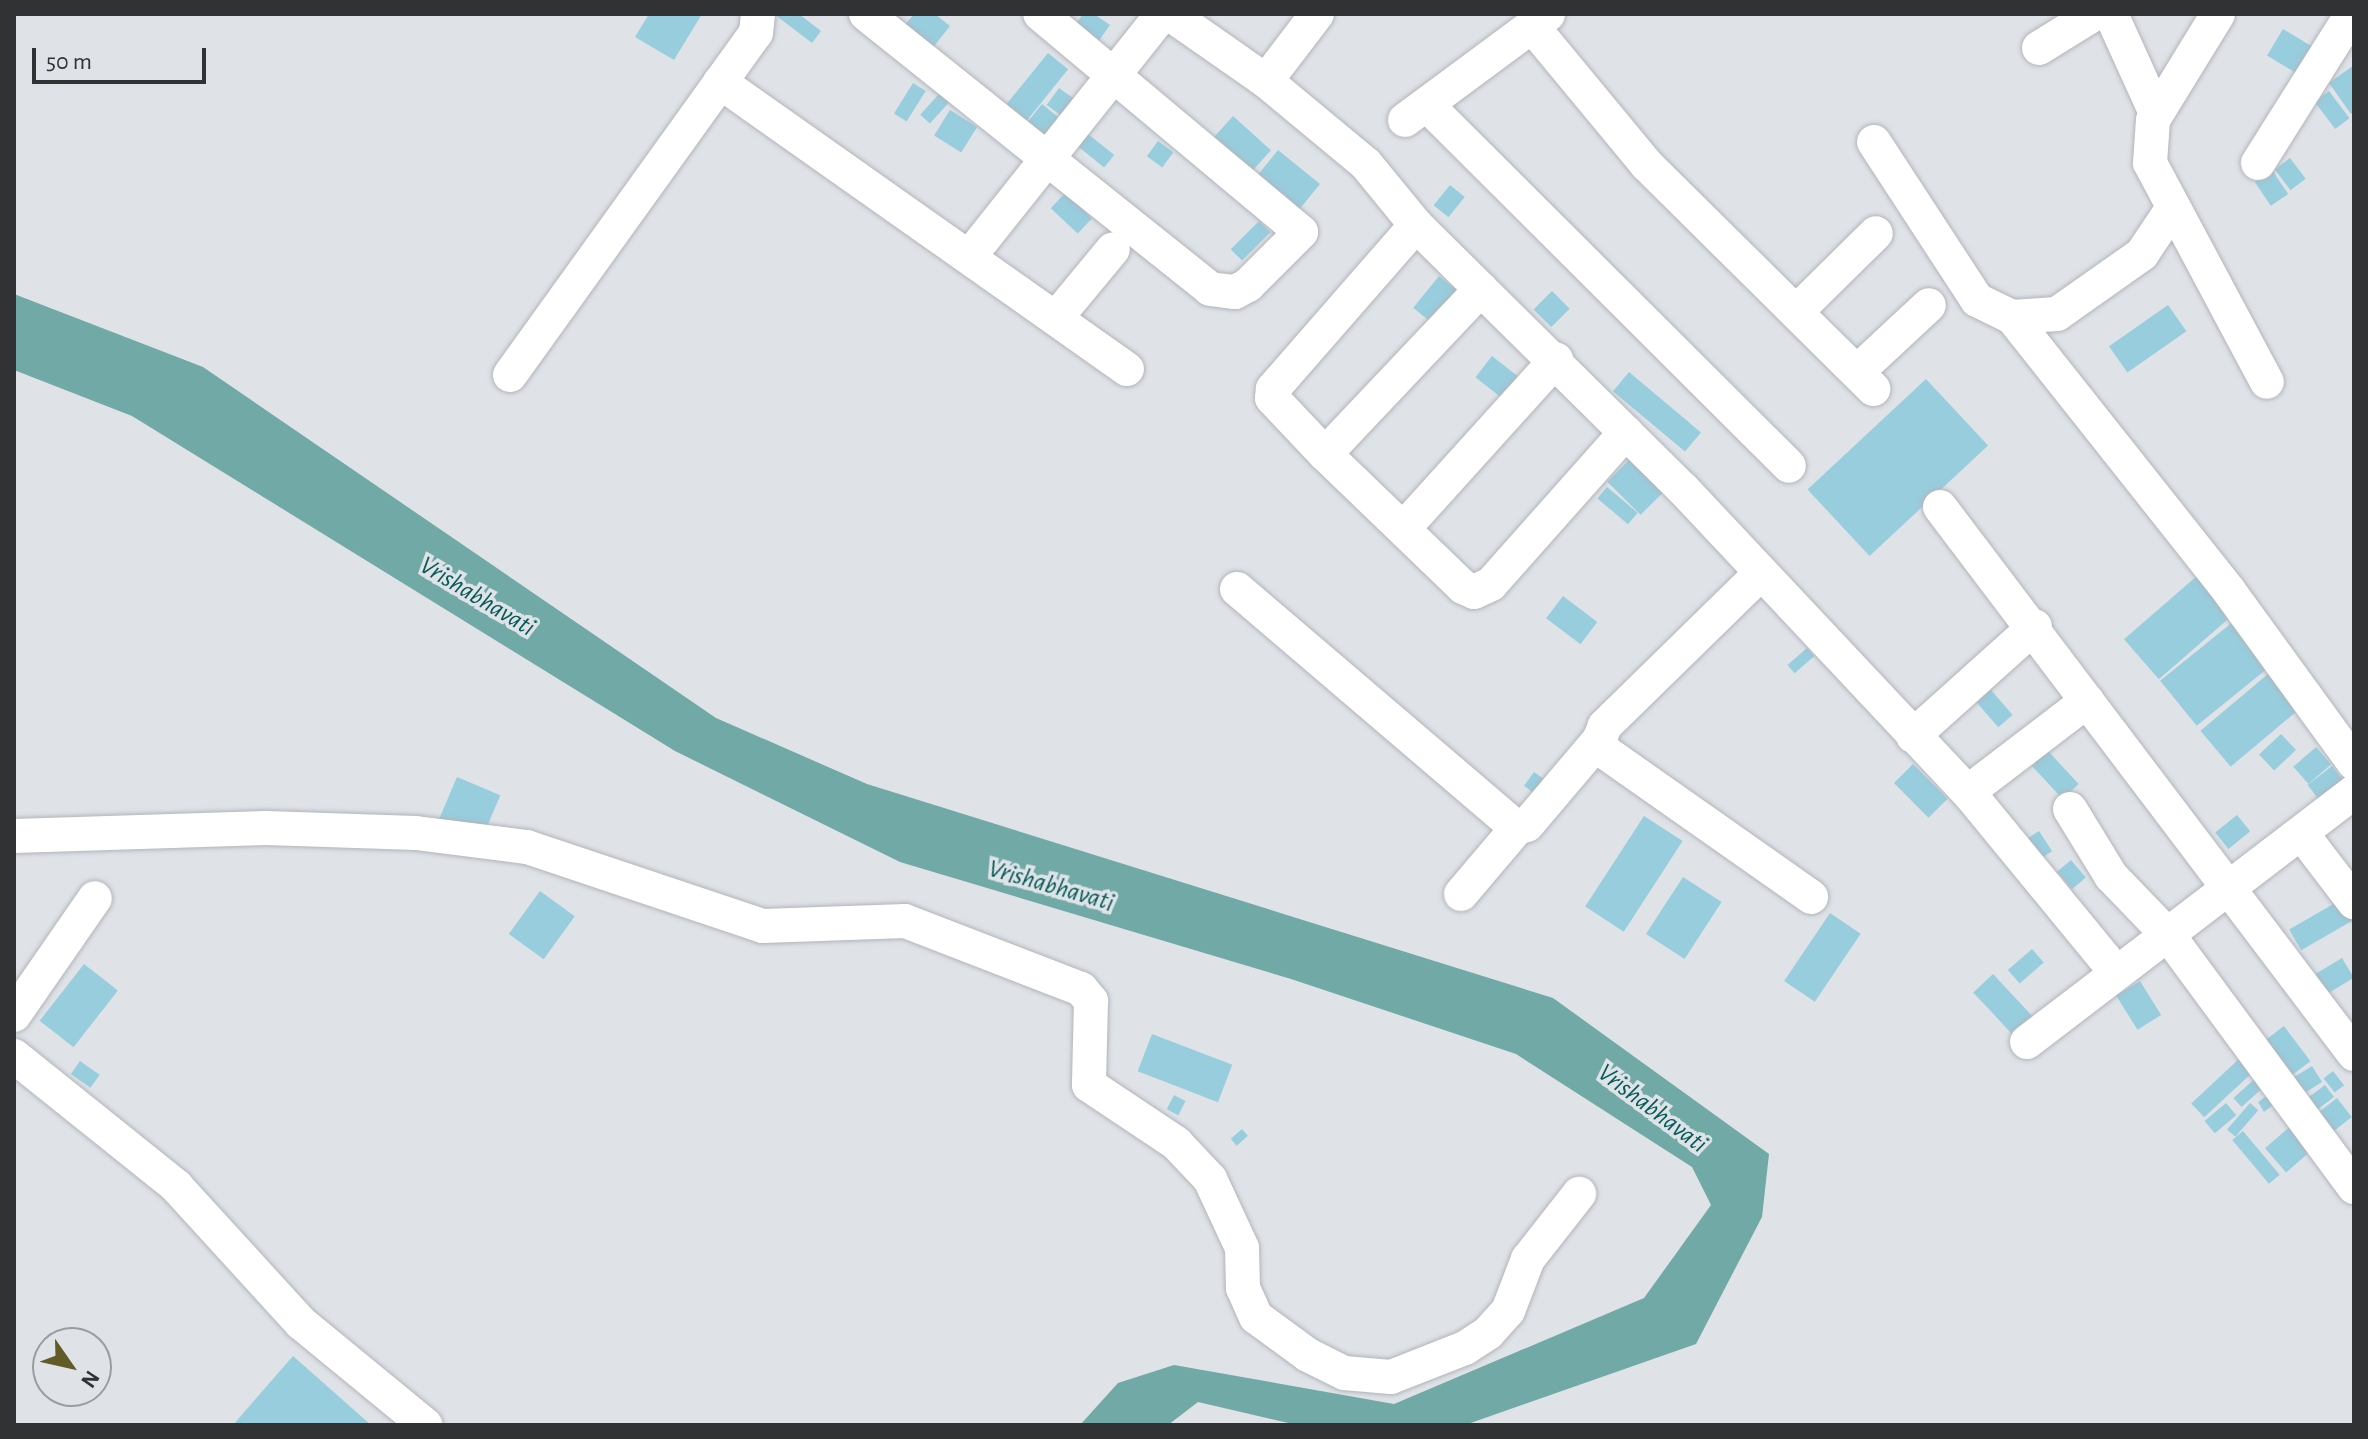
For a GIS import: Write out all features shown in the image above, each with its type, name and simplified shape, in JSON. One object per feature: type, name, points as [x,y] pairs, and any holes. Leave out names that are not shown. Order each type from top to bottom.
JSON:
[{"type":"street","points":[[510,375],[756,33],[758,14]]},
{"type":"street","points":[[866,14],[1049,162],[1221,294],[1248,285],[1301,232],[1040,14]]},
{"type":"street","points":[[969,257],[1049,162],[1162,14]]},
{"type":"street","points":[[1170,14],[1266,81],[1366,164],[1416,225],[1556,360],[1968,792],[2116,972]]},
{"type":"street","points":[[1266,81],[1317,14]]},
{"type":"street","points":[[2039,48],[2094,14]]},
{"type":"street","points":[[2111,14],[2156,113]]},
{"type":"street","points":[[2218,14],[2150,127],[2152,172],[2267,382]]},
{"type":"street","points":[[2258,163],[2352,14]]},
{"type":"street","points":[[1789,466],[1416,112],[1540,20],[1646,164],[1865,380],[1929,305]]},
{"type":"street","points":[[720,82],[1127,369]]},
{"type":"street","points":[[1874,142],[1977,300],[2012,317],[2229,591],[2354,763]]},
{"type":"street","points":[[2012,317],[2057,314],[2142,254],[2172,209]]},
{"type":"street","points":[[1416,225],[1273,389],[1272,398],[1325,454],[1463,587],[1484,589],[1626,432]]},
{"type":"street","points":[[1796,312],[1876,233]]},
{"type":"street","points":[[1056,318],[1113,249]]},
{"type":"street","points":[[1325,454],[1481,289]]},
{"type":"street","points":[[1404,528],[1556,360]]},
{"type":"street","points":[[1940,507],[2035,626],[2087,701],[2230,885],[2354,1054]]},
{"type":"street","points":[[1461,894],[1517,828],[1527,825],[1599,740],[1605,726],[1761,573]]},
{"type":"street","points":[[1237,589],[1517,828]]},
{"type":"street","points":[[1913,736],[2035,626]]},
{"type":"street","points":[[1968,792],[2087,701]]},
{"type":"street","points":[[1599,740],[1605,752],[1811,897]]},
{"type":"street","points":[[2027,1042],[2354,792]]},
{"type":"street","points":[[2070,809],[2111,876],[2169,936],[2354,1187]]},
{"type":"street","points":[[14,836],[266,828],[416,833],[527,847],[763,926],[905,921],[1081,989],[1091,1001],[1089,1085],[1176,1143],[1210,1179],[1242,1248],[1243,1288],[1256,1317],[1308,1355],[1344,1373],[1391,1377],[1465,1348],[1488,1333],[1508,1311],[1528,1259],[1579,1194]]},
{"type":"street","points":[[2302,834],[2354,902]]},
{"type":"street","points":[[14,1015],[95,898]]},
{"type":"street","points":[[14,1056],[176,1186],[301,1323],[425,1425]]},
{"type":"water","name":"Vrishabhavati","points":[[14,294],[203,367],[716,718],[867,784],[1553,998],[1769,1154],[1762,1217],[1696,1344],[1465,1425],[1297,1425],[1198,1402],[1168,1425],[1080,1425],[1118,1383],[1174,1365],[1394,1404],[1644,1298],[1711,1205],[1692,1167],[1516,1054],[1291,979],[900,862],[675,751],[132,416],[14,370]]},
{"type":"building","points":[[649,14],[702,14],[674,60],[635,37]]},
{"type":"building","points":[[774,14],[799,14],[821,31],[812,43]]},
{"type":"building","points":[[914,14],[935,14],[950,26],[927,55],[898,33]]},
{"type":"building","points":[[1083,14],[1094,14],[1110,25],[1098,42],[1075,25]]},
{"type":"building","points":[[2283,29],[2321,52],[2305,78],[2267,56]]},
{"type":"building","points":[[1048,53],[1068,69],[1027,121],[1006,104]]},
{"type":"building","points":[[2354,65],[2354,112],[2351,114],[2329,83]]},
{"type":"building","points":[[913,83],[926,91],[907,121],[894,114]]},
{"type":"building","points":[[1059,88],[1085,107],[1073,124],[1047,105]]},
{"type":"building","points":[[2329,91],[2349,118],[2335,129],[2315,102]]},
{"type":"building","points":[[939,94],[949,103],[930,124],[920,115]]},
{"type":"building","points":[[1042,104],[1069,126],[1047,153],[1020,131]]},
{"type":"building","points":[[950,110],[977,127],[961,152],[934,135]]},
{"type":"building","points":[[1233,116],[1271,150],[1247,176],[1210,142]]},
{"type":"building","points":[[1087,133],[1114,155],[1104,167],[1077,145]]},
{"type":"building","points":[[1158,141],[1173,152],[1162,168],[1147,156]]},
{"type":"building","points":[[1278,150],[1320,184],[1292,218],[1250,184]]},
{"type":"building","points":[[2290,158],[2306,179],[2290,190],[2275,169]]},
{"type":"building","points":[[2272,170],[2288,194],[2271,206],[2255,182]]},
{"type":"building","points":[[1450,185],[1465,197],[1448,217],[1434,205]]},
{"type":"building","points":[[1065,193],[1092,218],[1078,234],[1051,208]]},
{"type":"building","points":[[1259,221],[1270,232],[1242,261],[1231,249]]},
{"type":"building","points":[[1439,276],[1465,297],[1439,329],[1413,308]]},
{"type":"building","points":[[1552,291],[1570,309],[1551,327],[1534,309]]},
{"type":"building","points":[[2168,305],[2186,331],[2127,373],[2109,346]]},
{"type":"building","points":[[1492,356],[1519,377],[1502,398],[1475,377]]},
{"type":"building","points":[[1629,372],[1701,432],[1685,452],[1613,391]]},
{"type":"building","points":[[1926,379],[1988,446],[1870,556],[1808,489]]},
{"type":"building","points":[[1630,459],[1663,492],[1641,515],[1607,482]]},
{"type":"building","points":[[1607,487],[1638,513],[1628,524],[1597,498]]},
{"type":"building","points":[[2198,575],[2233,615],[2159,679],[2124,639]]},
{"type":"building","points":[[1563,596],[1597,622],[1580,644],[1546,618]]},
{"type":"building","points":[[2234,621],[2271,666],[2197,726],[2160,681]]},
{"type":"building","points":[[1807,648],[1814,656],[1795,673],[1787,665]]},
{"type":"building","points":[[2274,669],[2304,705],[2231,767],[2200,731]]},
{"type":"building","points":[[1991,690],[2013,715],[1998,727],[1977,702]]},
{"type":"building","points":[[2281,734],[2296,750],[2274,771],[2259,754]]},
{"type":"building","points":[[2316,747],[2331,764],[2308,784],[2293,767]]},
{"type":"building","points":[[2048,751],[2079,784],[2063,799],[2032,766]]},
{"type":"building","points":[[1913,764],[1948,799],[1929,818],[1894,783]]},
{"type":"building","points":[[2332,766],[2343,780],[2319,799],[2308,785]]},
{"type":"building","points":[[1534,772],[1552,785],[1542,799],[1524,786]]},
{"type":"building","points":[[457,777],[500,795],[482,838],[439,819]]},
{"type":"building","points":[[2237,815],[2250,831],[2228,849],[2215,833]]},
{"type":"building","points":[[1644,816],[1683,841],[1624,932],[1585,907]]},
{"type":"building","points":[[2039,831],[2052,851],[2032,864],[2019,844]]},
{"type":"building","points":[[2071,860],[2086,878],[2072,889],[2057,872]]},
{"type":"building","points":[[1683,877],[1722,902],[1685,959],[1646,934]]},
{"type":"building","points":[[540,891],[575,916],[544,959],[509,934]]},
{"type":"building","points":[[2342,899],[2354,920],[2301,950],[2289,930]]},
{"type":"building","points":[[1830,913],[1861,934],[1815,1002],[1784,981]]},
{"type":"building","points":[[2032,949],[2044,963],[2020,984],[2008,970]]},
{"type":"building","points":[[2342,958],[2354,978],[2327,994],[2315,974]]},
{"type":"building","points":[[84,964],[118,990],[74,1047],[40,1021]]},
{"type":"building","points":[[1993,974],[2040,1024],[2020,1043],[1973,992]]},
{"type":"building","points":[[2140,981],[2161,1015],[2137,1030],[2116,996]]},
{"type":"building","points":[[2284,1026],[2310,1061],[2287,1079],[2260,1044]]},
{"type":"building","points":[[1152,1034],[1232,1065],[1218,1102],[1138,1071]]},
{"type":"building","points":[[2241,1057],[2254,1071],[2204,1117],[2191,1103]]},
{"type":"building","points":[[80,1061],[100,1075],[90,1088],[71,1074]]},
{"type":"building","points":[[2312,1066],[2322,1082],[2296,1099],[2286,1082]]},
{"type":"building","points":[[2333,1071],[2344,1085],[2335,1093],[2324,1078]]},
{"type":"building","points":[[2258,1076],[2266,1085],[2242,1107],[2233,1098]]},
{"type":"building","points":[[2325,1085],[2334,1097],[2310,1115],[2301,1103]]},
{"type":"building","points":[[1174,1095],[1186,1101],[1178,1115],[1167,1109]]},
{"type":"building","points":[[2268,1095],[2274,1104],[2264,1112],[2258,1102]]},
{"type":"building","points":[[2337,1098],[2352,1117],[2327,1136],[2313,1117]]},
{"type":"building","points":[[2226,1103],[2236,1115],[2215,1133],[2205,1121]]},
{"type":"building","points":[[2250,1103],[2258,1110],[2235,1137],[2227,1129]]},
{"type":"building","points":[[2293,1124],[2314,1148],[2286,1172],[2265,1148]]},
{"type":"building","points":[[1242,1129],[1248,1136],[1237,1146],[1231,1139]]},
{"type":"building","points":[[2243,1131],[2280,1175],[2269,1184],[2232,1140]]},
{"type":"building","points":[[293,1356],[371,1425],[233,1425]]}]
